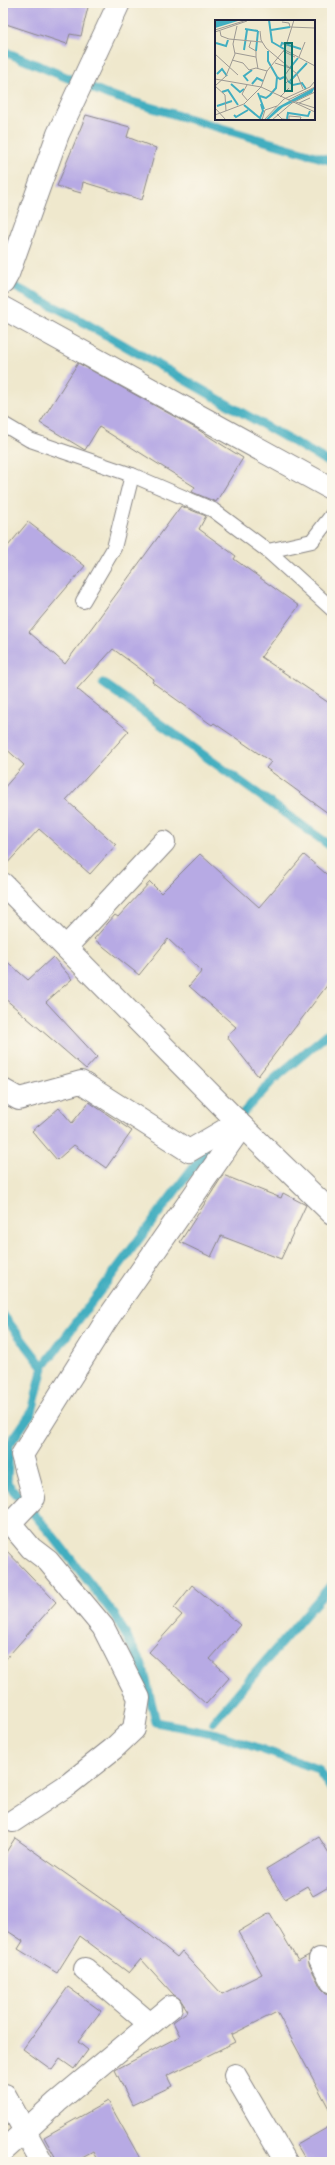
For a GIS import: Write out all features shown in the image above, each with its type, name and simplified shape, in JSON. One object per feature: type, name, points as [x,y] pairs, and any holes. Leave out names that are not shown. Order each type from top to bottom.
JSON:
[{"type":"street","points":[[6,278],[58,134],[119,3]]},
{"type":"street","points":[[3,308],[332,489]]},
{"type":"street","points":[[66,947],[164,842]]},
{"type":"street","points":[[3,884],[239,1123],[332,1213]]},
{"type":"street","points":[[3,1090],[19,1099],[81,1082],[189,1151],[239,1123]]},
{"type":"street","points":[[13,1821],[69,1784],[113,1749],[134,1729],[139,1698],[103,1626],[48,1561],[31,1548],[6,1519],[34,1498],[22,1455],[106,1320],[239,1123]]},
{"type":"street","points":[[320,1959],[332,1982]]},
{"type":"street","points":[[85,1969],[150,2024]]},
{"type":"street","points":[[3,2151],[171,2007]]},
{"type":"street","points":[[235,2075],[286,2162]]},
{"type":"street","points":[[5,2094],[42,2162]]},
{"type":"lane","points":[[3,424],[30,440],[132,475],[213,510],[268,551],[332,609]]},
{"type":"lane","points":[[83,601],[114,548],[132,475]]},
{"type":"lane","points":[[268,551],[312,540],[332,515]]},
{"type":"building","points":[[3,3],[89,3],[81,36],[70,34],[67,44],[3,23]]},
{"type":"building","points":[[86,115],[130,127],[127,137],[156,148],[142,200],[83,182],[81,193],[57,186]]},
{"type":"building","points":[[78,363],[197,429],[243,458],[216,502],[192,492],[195,487],[99,427],[85,450],[40,423]]},
{"type":"building","points":[[181,506],[206,516],[199,529],[236,556],[234,559],[299,606],[261,657],[332,705],[332,816],[266,768],[271,762],[214,723],[212,725],[152,682],[154,679],[113,649],[77,689],[129,731],[66,800],[116,845],[90,874],[39,829],[3,868],[3,789],[24,765],[3,746],[3,552],[28,522],[85,566],[29,632],[65,664]]},
{"type":"building","points":[[200,854],[259,907],[304,855],[332,879],[332,979],[258,1076],[227,1037],[236,1027],[189,986],[202,971],[168,939],[139,975],[94,939],[115,915],[118,917],[150,882],[161,893]]},
{"type":"building","points":[[53,957],[72,979],[46,1002],[97,1057],[86,1069],[3,997],[3,958],[28,980]]},
{"type":"building","points":[[89,1102],[132,1131],[106,1168],[74,1145],[57,1160],[32,1131],[59,1108],[72,1123]]},
{"type":"building","points":[[223,1175],[281,1198],[283,1193],[306,1205],[281,1259],[221,1236],[211,1257],[180,1242]]},
{"type":"building","points":[[3,1547],[56,1602],[3,1662]]},
{"type":"building","points":[[192,1585],[240,1625],[210,1659],[230,1677],[206,1704],[149,1652],[182,1615],[174,1608]]},
{"type":"building","points":[[319,1837],[332,1858],[332,1885],[313,1896],[307,1886],[285,1899],[266,1869]]},
{"type":"building","points":[[15,1838],[134,1922],[177,1957],[182,1951],[222,1994],[262,1974],[238,1932],[270,1913],[298,1961],[309,1955],[309,1964],[321,1988],[326,1993],[332,1994],[332,2114],[277,2012],[231,2035],[235,2042],[167,2076],[172,2086],[132,2105],[115,2070],[180,2036],[173,2022],[188,2011],[180,1999],[174,1995],[141,1959],[129,1973],[80,1936],[57,1973],[18,1949],[23,1941],[3,1928],[3,1857]]},
{"type":"building","points":[[68,1987],[101,2011],[78,2042],[88,2050],[74,2069],[60,2059],[52,2070],[23,2049]]},
{"type":"building","points":[[108,2101],[142,2162],[98,2162],[93,2152],[75,2162],[58,2162],[44,2137]]},
{"type":"building","points":[[332,2125],[332,2162],[307,2162],[297,2145]]},
{"type":"waterway","points":[[3,51],[109,95],[332,161]]},
{"type":"waterway","points":[[3,281],[71,315],[332,464]]},
{"type":"waterway","points":[[103,683],[332,847]]},
{"type":"waterway","points":[[236,1121],[273,1080],[332,1030]]},
{"type":"waterway","points":[[43,1367],[191,1170],[214,1145]]},
{"type":"waterway","points":[[3,1315],[43,1367],[32,1412],[9,1445],[7,1483],[52,1535],[116,1617],[143,1667],[156,1722],[217,1734],[318,1769],[332,1790]]},
{"type":"waterway","points":[[213,1722],[332,1584]]}]
